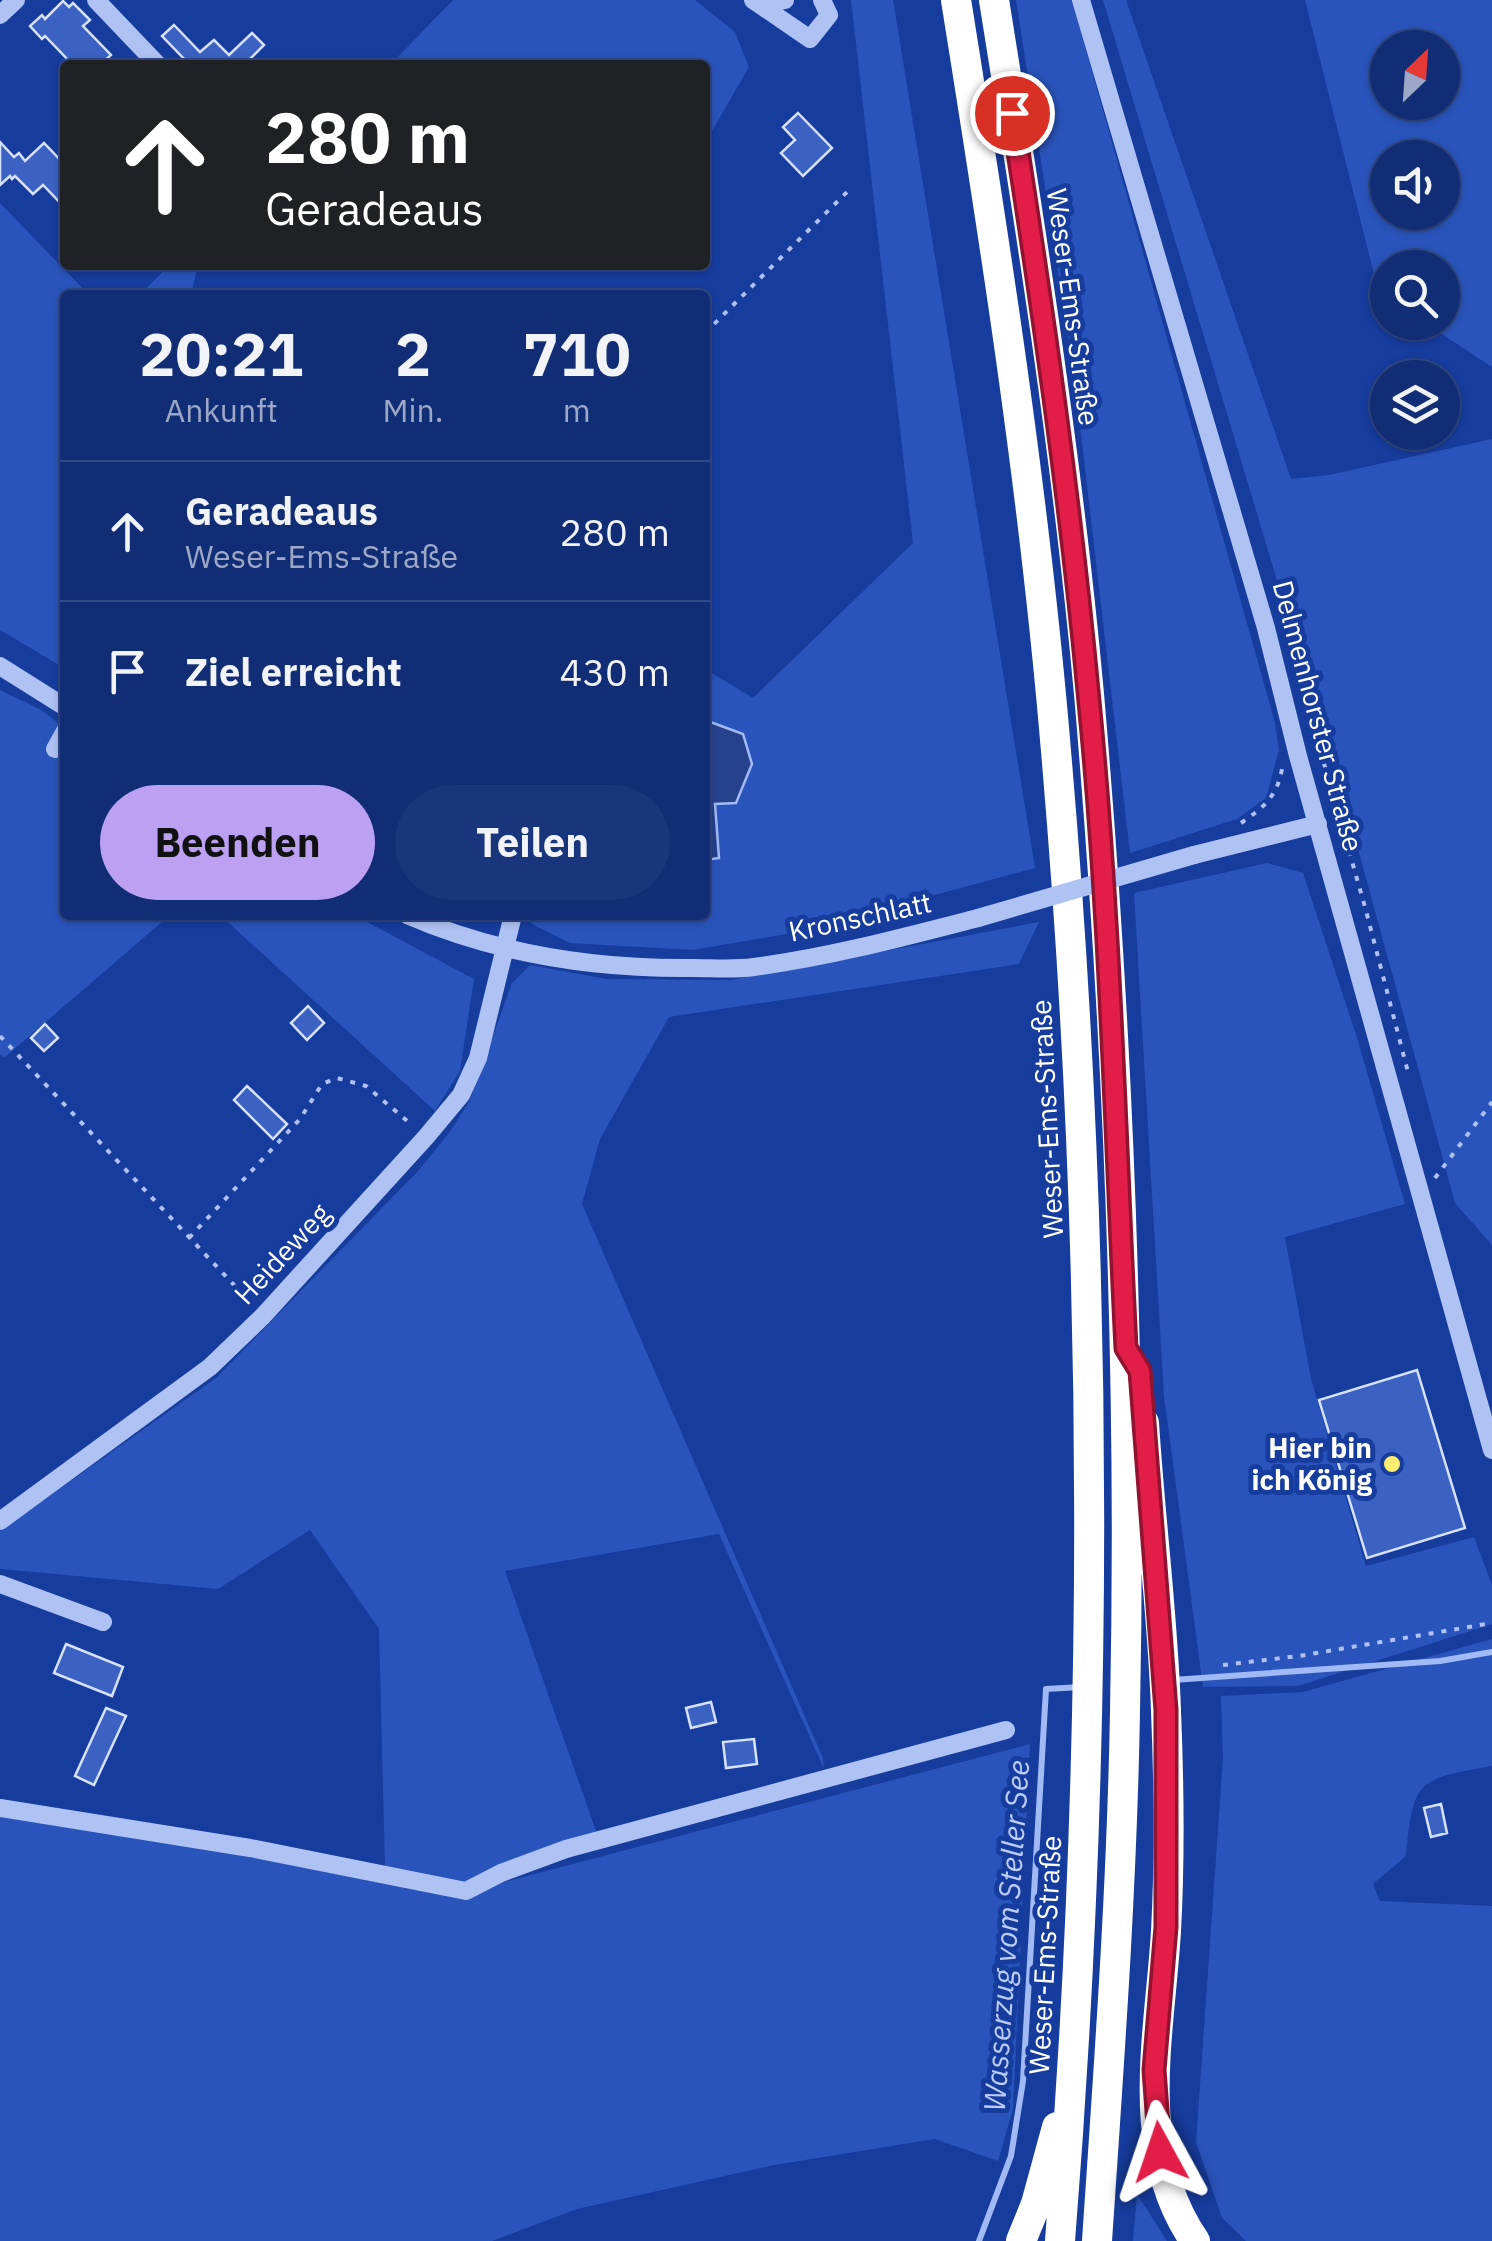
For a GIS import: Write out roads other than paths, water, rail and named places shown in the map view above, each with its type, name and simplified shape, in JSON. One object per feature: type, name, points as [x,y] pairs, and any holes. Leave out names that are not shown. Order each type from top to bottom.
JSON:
[{"type":"highway","name":"Weser-Ems-Straße","points":[[956,0],[1003,299],[1056,748],[1084,1198],[1089,1372],[1088,1710],[1081,1930],[1060,2241]]},
{"type":"highway","name":"Weser-Ems-Straße","points":[[994,0],[1040,293],[1088,692],[1108,968],[1126,1348],[1126,1711],[1114,1992],[1097,2241]]},
{"type":"highway","points":[[1126,1348],[1140,1371],[1166,1710],[1166,1927],[1154,2070],[1156,2140],[1172,2198],[1195,2241]]},
{"type":"highway","points":[[1020,2241],[1036,2204],[1048,2153],[1072,2087]]},
{"type":"street","points":[[0,15],[16,0]]},
{"type":"street","points":[[96,0],[153,60]]},
{"type":"street","points":[[757,2],[785,0]]},
{"type":"street","points":[[757,2],[810,39],[829,14],[822,0]]},
{"type":"street","name":"Delmenhorster Straße","points":[[1081,0],[1223,478],[1492,1450]]},
{"type":"street","points":[[0,666],[60,697]]},
{"type":"street","points":[[55,749],[60,740]]},
{"type":"street","name":"Kronschlatt","points":[[418,920],[506,948],[569,961],[652,968],[749,968],[849,952],[1318,824]]},
{"type":"street","name":"Heideweg","points":[[0,1521],[210,1367],[264,1316],[426,1137],[461,1095],[478,1058],[512,920]]},
{"type":"street","points":[[0,1584],[102,1622]]},
{"type":"street","points":[[0,1808],[250,1848],[466,1891],[501,1872],[566,1849],[1006,1730]]},
{"type":"waterway","points":[[1173,1680],[1440,1661],[1492,1652]]},
{"type":"waterway","name":"Wasserzug vom Steller See","points":[[979,2241],[1011,2156],[1023,2081],[1046,1689],[1081,1687]]},
{"type":"place","name":"Hier bin ich König","points":[[1392,1464]]}]
